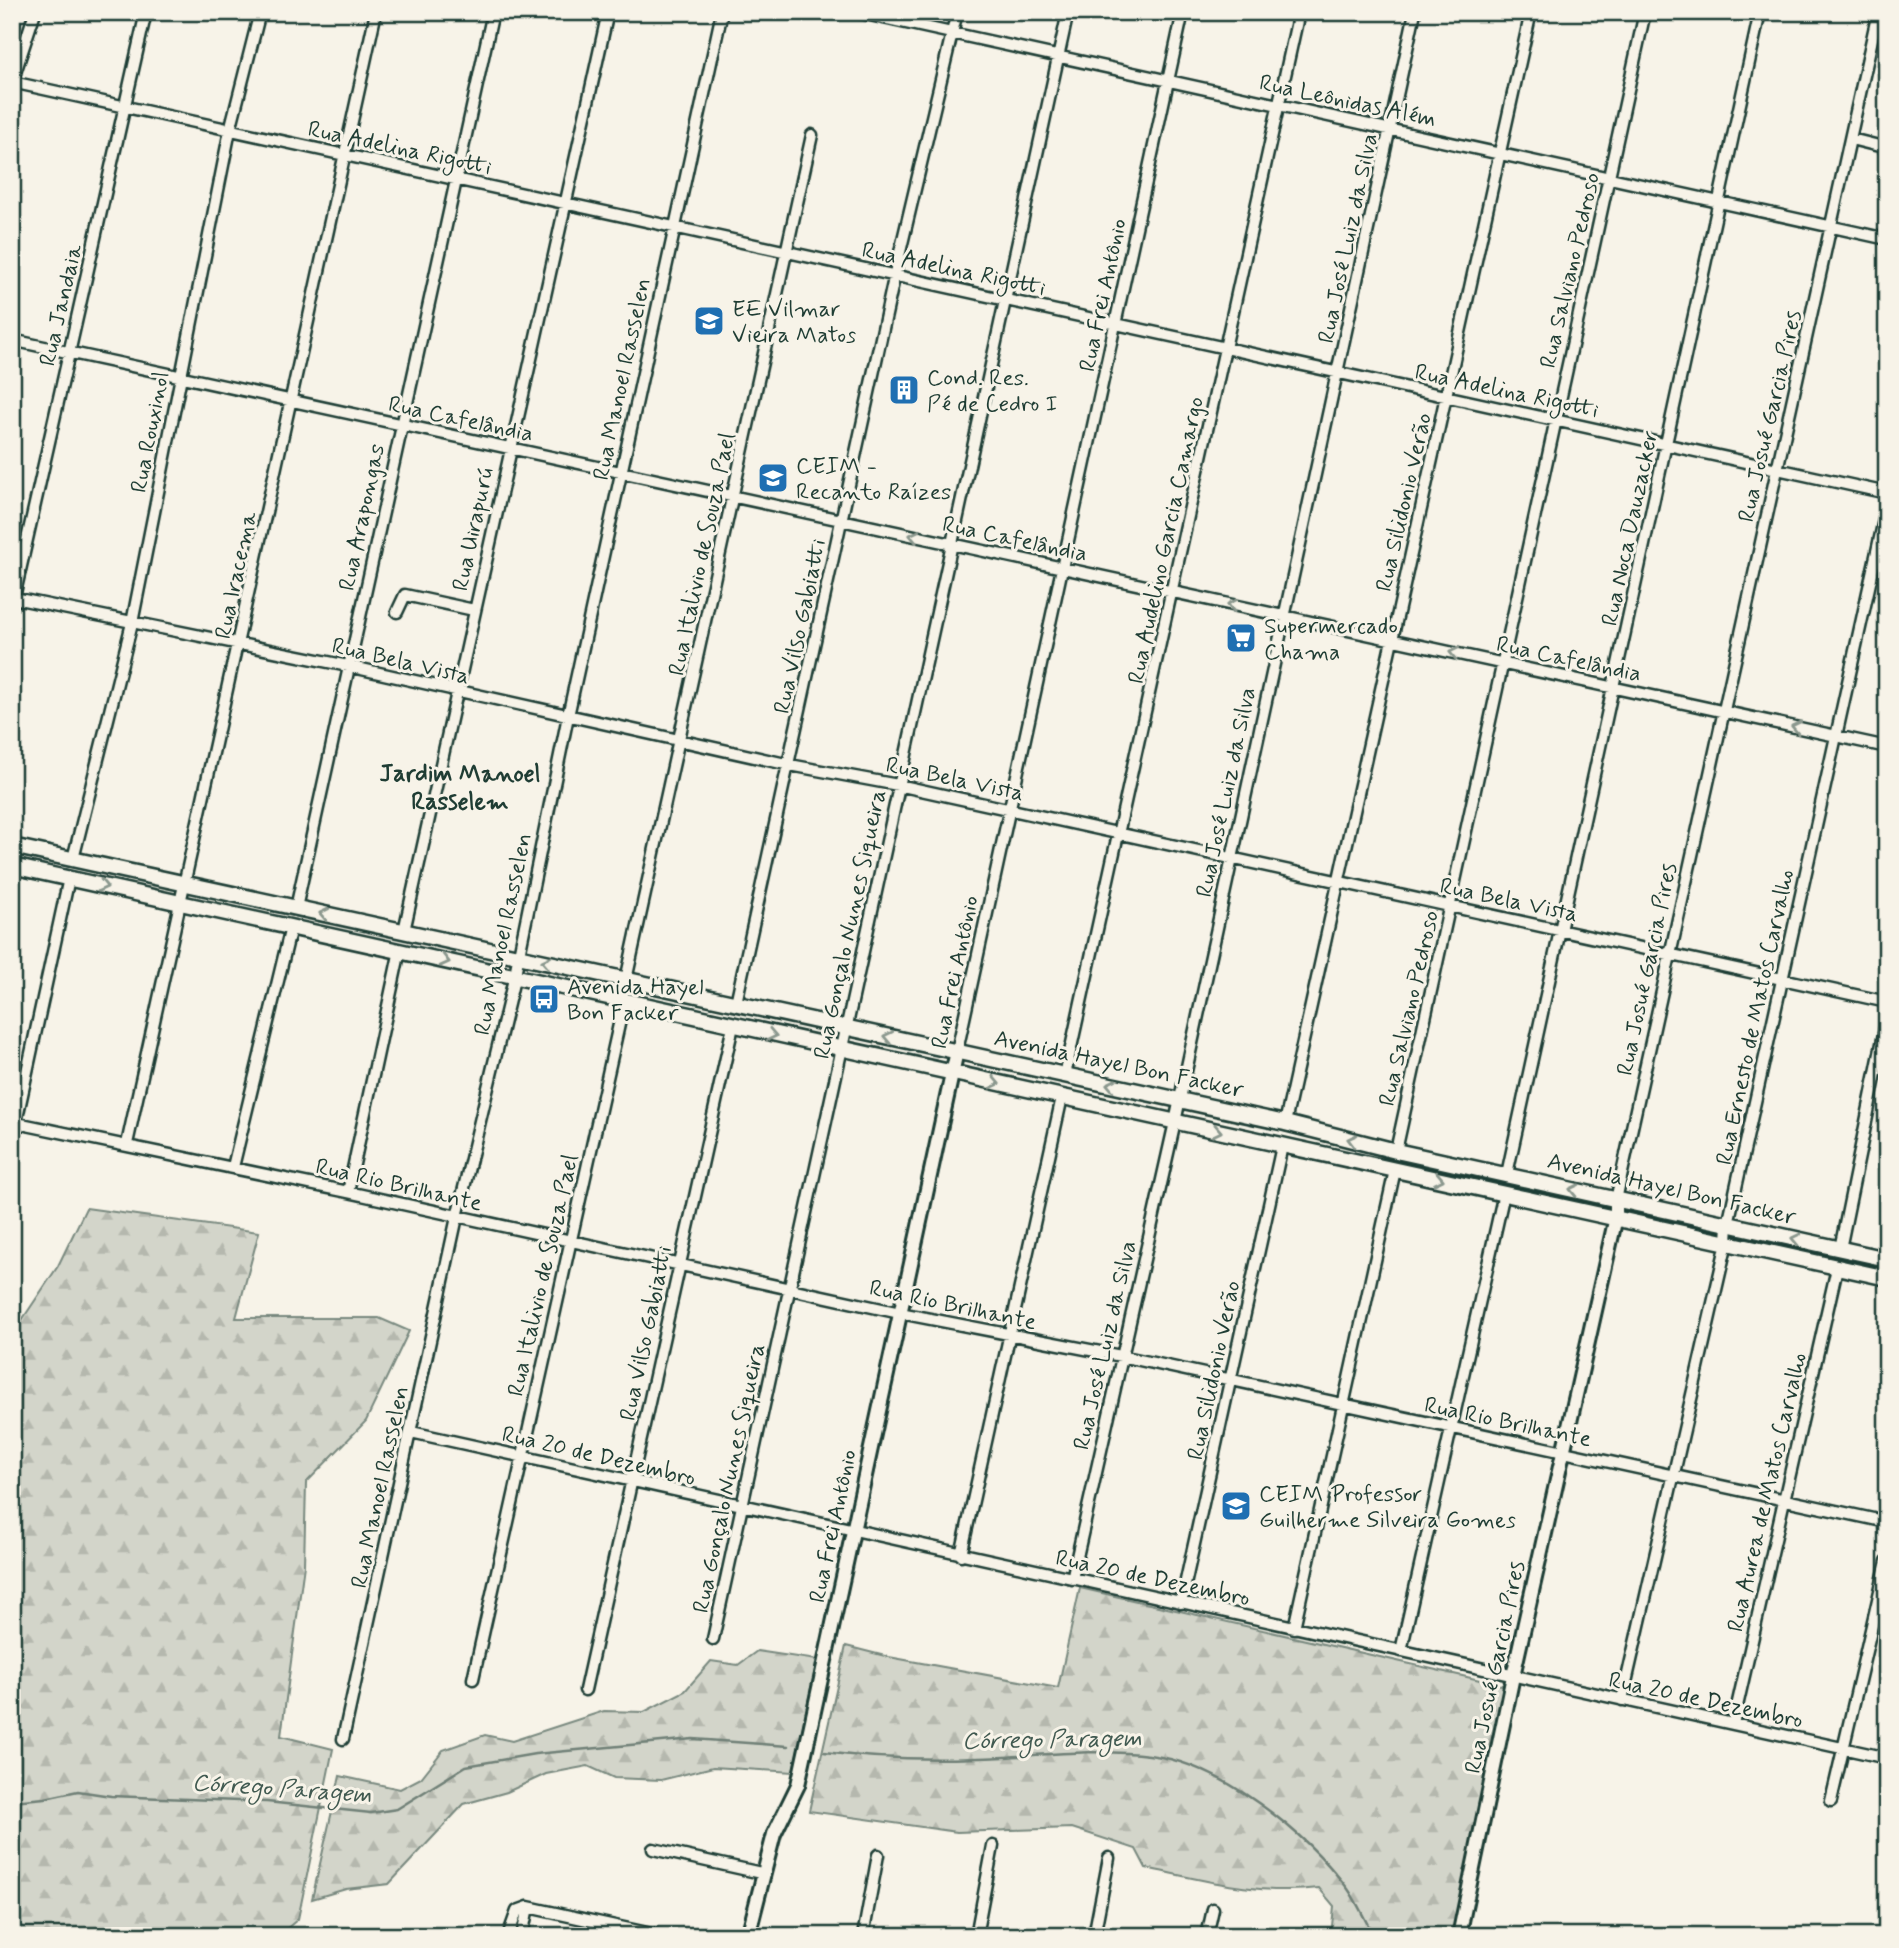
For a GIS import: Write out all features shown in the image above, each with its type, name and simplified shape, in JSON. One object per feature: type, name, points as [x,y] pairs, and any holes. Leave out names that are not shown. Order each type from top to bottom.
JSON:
[{"type":"main road","name":"Avenida Hayel Bon Facker","points":[[12,846],[1177,1099],[1396,1151],[1887,1259]]},
{"type":"main road","name":"Avenida Hayel Bon Facker","points":[[12,866],[1887,1278]]},
{"type":"street","points":[[12,82],[35,12]]},
{"type":"street","name":"Rua Jandaia","points":[[13,602],[146,12]]},
{"type":"street","name":"Rua Rouxinol","points":[[73,859],[132,623],[230,130],[260,12]]},
{"type":"street","name":"Rua Iracema","points":[[127,1144],[182,885],[239,646],[376,12]]},
{"type":"street","name":"Rua Arapongas","points":[[296,908],[400,425],[493,12]]},
{"type":"street","name":"Rua Uirapurú","points":[[404,931],[509,448],[608,12]]},
{"type":"street","name":"Rua Manoel Rasselen","points":[[344,1739],[457,1217],[514,978],[620,472],[722,12]]},
{"type":"street","name":"Rua Leônidas Além","points":[[856,12],[1887,239]]},
{"type":"street","name":"Rua Vilso Gabiatti","points":[[736,1003],[790,765],[894,275],[957,12]]},
{"type":"street","name":"Rua Gonçalo Nunes Siqueira","points":[[713,1639],[1068,12]]},
{"type":"street","name":"Rua Frei Antônio","points":[[748,1936],[761,1873],[774,1834],[799,1785],[1183,12]]},
{"type":"street","name":"Rua Audelino Garcia Camargo","points":[[1065,1075],[1120,835],[1299,12]]},
{"type":"street","name":"Rua José Luiz da Silva","points":[[1072,1579],[1175,1122],[1177,1099],[1415,12]]},
{"type":"street","name":"Rua Silidonio Verão","points":[[1285,1123],[1531,12]]},
{"type":"street","name":"Rua Salviano Pedroso","points":[[1396,1151],[1645,12]]},
{"type":"street","name":"Rua Noca Dauzacker","points":[[1507,1174],[1760,12]]},
{"type":"street","name":"Rua Josué Garcia Pires","points":[[1459,1936],[1513,1676],[1616,1217],[1616,1200],[1833,227],[1878,12]]},
{"type":"street","name":"Rua Adelina Rigotti","points":[[12,82],[1887,493]]},
{"type":"street","name":"Rua Italivio de Souza Pael","points":[[626,979],[681,740],[812,135]]},
{"type":"street","points":[[1851,139],[1887,148]]},
{"type":"street","name":"Rua Cafelândia","points":[[12,340],[1887,747]]},
{"type":"street","name":"Rua Ernesto de Matos Carvalho","points":[[1622,1700],[1727,1242],[1728,1224],[1887,506]]},
{"type":"street","points":[[397,612],[405,595],[474,610]]},
{"type":"street","name":"Rua Bela Vista","points":[[13,602],[348,666],[790,765],[898,785],[1338,880],[1887,1002]]},
{"type":"street","points":[[12,1140],[69,878]]},
{"type":"street","points":[[233,1167],[291,927]]},
{"type":"street","points":[[348,1192],[400,950]]},
{"type":"street","name":"Rua Italivio de Souza Pael","points":[[473,1679],[624,1002]]},
{"type":"street","points":[[1840,1249],[1887,1019]]},
{"type":"street","name":"Rua Vilso Gabiatti","points":[[585,1690],[733,1026]]},
{"type":"street","points":[[961,1555],[1062,1097]]},
{"type":"street","name":"Rua Rio Brilhante","points":[[14,1122],[127,1144],[900,1314],[1121,1356],[1887,1522]]},
{"type":"street","name":"Rua Silidonio Verão","points":[[1181,1603],[1282,1146]]},
{"type":"street","points":[[1294,1628],[1341,1405],[1395,1170]]},
{"type":"street","points":[[1401,1651],[1504,1193]]},
{"type":"street","name":"Rua Aurea de Matos Carvalho","points":[[1733,1724],[1837,1268]]},
{"type":"street","name":"Rua 20 de Dezembro","points":[[411,1432],[1887,1758]]},
{"type":"street","points":[[1831,1801],[1887,1561]]},
{"type":"street","points":[[976,1936],[993,1846]]},
{"type":"street","points":[[653,1849],[761,1873]]},
{"type":"street","points":[[863,1936],[877,1855]]},
{"type":"street","points":[[1094,1936],[1109,1858]]},
{"type":"street","points":[[522,1936],[528,1908]]},
{"type":"street","points":[[508,1936],[517,1911],[528,1908],[661,1936]]},
{"type":"street","points":[[1207,1936],[1213,1909]]},
{"type":"green space","points":[[86,1208],[259,1232],[236,1318],[379,1318],[409,1331],[366,1421],[306,1483],[304,1565],[281,1736],[333,1749],[298,1919],[278,1936],[12,1936],[12,1335],[58,1266]]},
{"type":"green space","points":[[1080,1588],[1506,1686],[1453,1936],[1331,1936],[1334,1906],[1319,1888],[1253,1888],[1146,1868],[1136,1849],[1072,1828],[957,1832],[809,1811],[846,1646],[889,1657],[1058,1688]]},
{"type":"green space","points":[[757,1651],[817,1660],[793,1772],[713,1767],[661,1780],[614,1778],[588,1766],[546,1774],[507,1792],[464,1804],[389,1884],[346,1889],[312,1899],[340,1776],[400,1789],[421,1778],[443,1750],[485,1735],[512,1741],[604,1711],[644,1712],[685,1691],[711,1661],[738,1665]]},
{"type":"waterway","name":"Córrego Paragem","points":[[12,1801],[78,1791],[111,1796],[267,1802],[371,1813],[397,1809],[466,1766],[535,1754],[693,1739],[788,1746]]},
{"type":"waterway","name":"Córrego Paragem","points":[[824,1752],[869,1757],[937,1759],[1113,1752],[1177,1761],[1233,1786],[1260,1804],[1309,1845],[1348,1889],[1374,1936]]},
{"type":"place","name":"EE Vilmar Vieira Matos","points":[[709,321]]},
{"type":"place","name":"Cond. Res. Pé de Cedro I","points":[[904,390]]},
{"type":"place","name":"CEIM - Recanto Raízes","points":[[773,478]]},
{"type":"place","name":"Supermercado Chama","points":[[1241,638]]},
{"type":"place","name":"Avenida Hayel Bon Facker","points":[[544,999]]},
{"type":"place","name":"CEIM Professor Guilherme Silveira Gomes","points":[[1236,1506]]},
{"type":"district","name":"Jardim Manoel Rasselem","points":[[460,787]]}]
